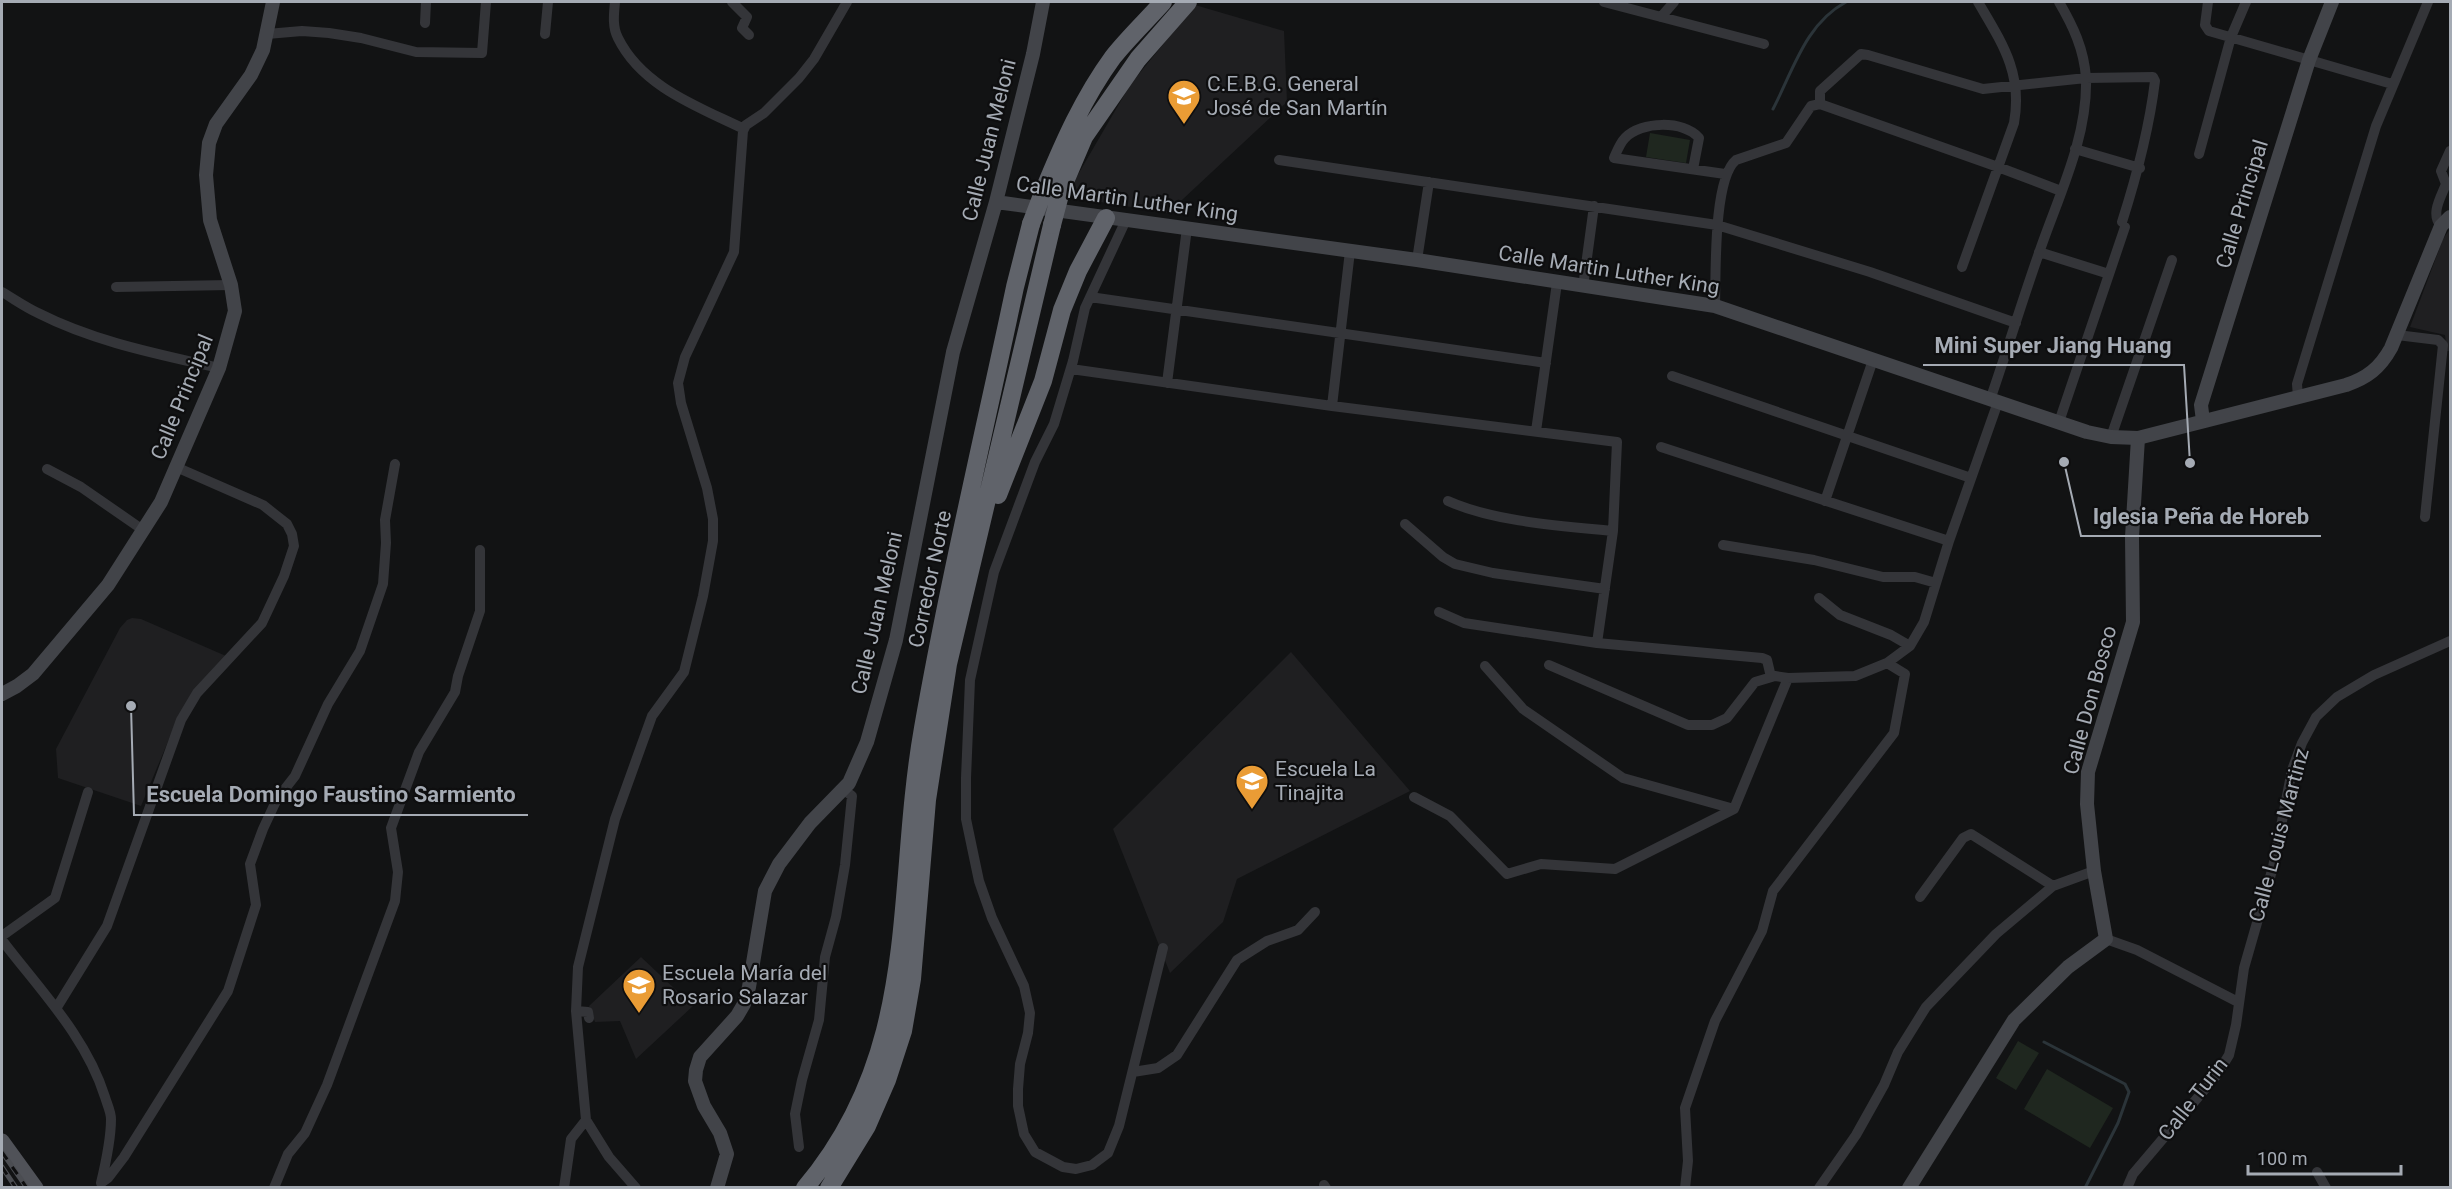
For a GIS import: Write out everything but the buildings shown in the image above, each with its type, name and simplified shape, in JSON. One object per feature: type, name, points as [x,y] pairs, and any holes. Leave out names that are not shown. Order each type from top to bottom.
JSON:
[{"type":"highway","points":[[1114,56],[1146,2]]},
{"type":"highway","name":"Corredor Norte","points":[[830,1188],[867,1126],[887,1080],[903,1031],[912,979],[927,800],[948,664],[1052,225],[1053,190],[1068,134],[1114,56],[1163,2]]},
{"type":"highway","name":"Corredor Norte","points":[[805,1188],[850,1120],[872,1075],[888,1026],[898,975],[922,731],[1005,333],[1031,224],[1084,137],[1138,59],[1188,2]]},
{"type":"highway","points":[[976,550],[1043,381],[1062,310],[1078,271],[1106,218]]},
{"type":"main road","points":[[2,1141],[36,1188]]},
{"type":"street","name":"Calle Principal","points":[[2,694],[17,687],[33,674],[108,585],[161,502],[219,368],[235,311],[231,285],[210,220],[206,175],[209,143],[216,124],[251,75],[263,50],[273,2]]},
{"type":"street","points":[[425,23],[426,2]]},
{"type":"street","points":[[267,34],[302,31],[329,33],[361,38],[416,52],[482,53],[486,2]]},
{"type":"street","points":[[545,34],[548,2]]},
{"type":"street","points":[[615,2],[614,22],[617,37],[630,56],[658,85],[744,129]]},
{"type":"street","points":[[732,2],[747,17],[742,28],[749,35]]},
{"type":"street","points":[[636,1188],[609,1157],[585,1120],[576,1011],[578,967],[615,819],[652,716],[684,672],[704,596],[713,541],[713,519],[707,488],[681,403],[678,383],[685,357],[734,252],[744,129],[799,78],[814,58],[847,2]]},
{"type":"street","name":"Calle Juan Meloni","points":[[717,1188],[727,1154],[720,1133],[704,1106],[695,1081],[698,1064],[700,1057],[737,1016],[744,1004],[749,987],[765,891],[779,864],[810,823],[843,789],[854,773],[867,742],[896,640],[953,352],[996,202],[1033,54],[1043,2]]},
{"type":"street","points":[[1604,2],[1764,44]]},
{"type":"street","points":[[1661,16],[1674,2]]},
{"type":"street","points":[[1962,267],[2014,123],[2018,103],[2017,86],[2011,63],[2003,44],[1978,2]]},
{"type":"street","points":[[1549,665],[1688,725],[1712,725],[1727,718],[1755,682],[1771,677],[1855,676],[1887,663],[1910,646],[1924,622],[1971,478],[2016,323],[2075,149],[2084,113],[2086,78],[2082,48],[2059,2]]},
{"type":"street","points":[[2208,2],[2205,25],[2209,31],[2392,84]]},
{"type":"street","points":[[2199,154],[2231,37],[2246,2]]},
{"type":"street","name":"Calle Principal","points":[[2204,422],[2201,405],[2309,60],[2332,2]]},
{"type":"street","points":[[2298,397],[2296,388],[2300,373],[2376,126],[2428,2]]},
{"type":"street","points":[[1820,104],[1820,91],[1861,54],[1868,54],[1983,88],[2086,78],[2153,77],[2155,81],[2151,119],[2140,168],[2109,274],[2059,422]]},
{"type":"street","points":[[1714,306],[1717,225],[1725,174],[1736,160],[1786,143],[1811,106],[1820,104],[1998,167],[2061,192]]},
{"type":"street","points":[[1693,169],[1699,138],[1687,129],[1669,125],[1649,126],[1626,137],[1614,158],[1725,174]]},
{"type":"street","points":[[2075,149],[2140,168]]},
{"type":"street","points":[[2446,222],[2437,222],[2436,211],[2446,184],[2441,171],[2451,151]]},
{"type":"street","points":[[1279,160],[1717,225],[1870,272],[2016,323]]},
{"type":"street","points":[[1417,260],[1429,182]]},
{"type":"street","name":"Calle Martin Luther King","points":[[996,202],[1417,260],[1714,306],[2059,422],[2111,437],[2138,438],[2360,380],[2384,361],[2446,222]]},
{"type":"street","points":[[1583,287],[1594,206]]},
{"type":"street","points":[[1126,220],[1082,316],[1071,369],[1054,424],[1035,462],[994,572],[970,680],[966,819],[979,881],[992,918],[1024,986],[1030,1013],[1028,1034],[1020,1064],[1018,1106],[1024,1134],[1035,1152],[1063,1167],[1077,1169],[1092,1165],[1108,1153],[1119,1126],[1163,948]]},
{"type":"street","points":[[1167,383],[1187,228]]},
{"type":"street","points":[[1332,406],[1350,251]]},
{"type":"street","points":[[2039,252],[2109,274]]},
{"type":"street","points":[[2111,437],[2172,260]]},
{"type":"street","points":[[1536,431],[1557,283]]},
{"type":"street","points":[[116,287],[231,285]]},
{"type":"street","points":[[2,292],[38,313],[98,337],[219,368]]},
{"type":"street","points":[[1090,297],[1546,363]]},
{"type":"street","points":[[2397,335],[2438,340],[2444,345],[2426,516]]},
{"type":"street","points":[[1825,501],[1873,360]]},
{"type":"street","points":[[1071,369],[1332,406],[1617,442],[1613,531],[1597,643]]},
{"type":"street","points":[[1672,376],[1971,478]]},
{"type":"street","name":"Calle Don Bosco","points":[[2106,939],[2094,871],[2087,804],[2088,772],[2133,622],[2132,537],[2138,438]]},
{"type":"street","points":[[1661,447],[1949,542]]},
{"type":"street","points":[[88,792],[55,898],[2,938],[40,990],[57,1007],[93,1065],[112,1116],[101,1182],[108,1178],[124,1158],[228,991],[256,906],[250,864],[263,829],[277,799],[295,776],[327,704],[360,651],[383,584],[387,543],[385,520],[395,464]]},
{"type":"street","points":[[57,1007],[107,926],[181,720],[197,693],[262,623],[284,576],[294,546],[287,524],[263,505],[176,467]]},
{"type":"street","points":[[47,469],[75,484],[143,530]]},
{"type":"street","points":[[1448,501],[1476,511],[1565,526],[1613,531]]},
{"type":"street","points":[[1405,524],[1443,557],[1455,564],[1493,573],[1605,589]]},
{"type":"street","points":[[1723,545],[1814,560],[1883,577],[1915,577],[1936,583]]},
{"type":"street","points":[[274,1188],[288,1154],[305,1133],[327,1085],[395,901],[398,872],[391,828],[419,752],[455,692],[458,676],[480,611],[480,550]]},
{"type":"street","points":[[1819,598],[1840,615],[1891,635],[1910,646]]},
{"type":"street","points":[[1439,612],[1464,623],[1597,643],[1762,658],[1767,660],[1771,677]]},
{"type":"street","name":"Calle Louis Martinz","points":[[2238,1002],[2244,968],[2273,867],[2292,770],[2302,743],[2316,717],[2337,697],[2374,675],[2451,641]]},
{"type":"street","points":[[1685,1188],[1688,1161],[1685,1108],[1715,1021],[1762,931],[1773,891],[1894,733],[1905,674],[1887,663]]},
{"type":"street","points":[[1485,666],[1523,709],[1623,778],[1734,809]]},
{"type":"street","points":[[1414,797],[1450,816],[1507,874],[1541,864],[1615,869],[1734,809],[1788,678]]},
{"type":"street","points":[[799,1147],[795,1114],[819,1020],[825,957],[836,917],[845,865],[852,796],[843,789]]},
{"type":"street","points":[[1920,897],[1963,838],[1971,834],[2053,886]]},
{"type":"street","points":[[1819,1188],[1856,1135],[1884,1085],[1898,1052],[1926,1007],[1996,934],[2053,886],[2094,871]]},
{"type":"street","points":[[1133,1072],[1158,1068],[1177,1055],[1237,960],[1267,940],[1298,930],[1315,912]]},
{"type":"street","points":[[1909,1188],[2014,1020],[2068,967],[2106,939],[2137,950],[2238,1002]]},
{"type":"street","name":"Calle Turin","points":[[2127,1188],[2133,1174],[2216,1076],[2229,1055],[2236,1025],[2238,1002]]},
{"type":"street","points":[[576,1011],[588,1012],[589,1018]]},
{"type":"street","points":[[564,1188],[571,1140],[585,1120]]},
{"type":"street","points":[[2317,1172],[2326,1188]]},
{"type":"shaded area","name":"C.E.B.G. General José de San Martín","points":[[1195,5],[1284,31],[1287,102],[1168,213],[1070,197],[1076,178],[1130,85]]},
{"type":"shaded area","points":[[1650,133],[1690,140],[1686,163],[1646,157]]},
{"type":"shaded area","points":[[2450,229],[2450,351],[2447,351],[2445,335],[2410,327],[2443,239]]},
{"type":"shaded area","points":[[132,618],[141,619],[226,656],[177,720],[141,806],[58,778],[56,749],[120,628]]},
{"type":"shaded area","name":"Escuela La Tinajita","points":[[1291,652],[1410,791],[1237,879],[1223,922],[1170,973],[1113,829]]},
{"type":"shaded area","name":"Escuela María del Rosario Salazar","points":[[641,957],[693,1006],[636,1059],[620,1021],[595,1022],[589,1006]]},
{"type":"shaded area","points":[[2018,1041],[2039,1053],[2016,1090],[1996,1078]]},
{"type":"shaded area","points":[[2047,1069],[2113,1108],[2090,1148],[2024,1109]]},
{"type":"waterway","points":[[1773,109],[1810,36],[1832,11],[1846,2]]},
{"type":"waterway","points":[[2044,1042],[2125,1084],[2129,1092],[2118,1123],[2085,1188]]},
{"type":"railway","points":[[2,1152],[27,1188]]},
{"type":"railway","points":[[2,1167],[16,1188]]},
{"type":"place","name":"C.E.B.G. General José de San Martín","points":[[1184,125]]},
{"type":"place","name":"Iglesia Peña de Horeb","points":[[2064,462]]},
{"type":"place","name":"Mini Super Jiang Huang","points":[[2190,463]]},
{"type":"place","name":"Escuela Domingo Faustino Sarmiento","points":[[131,706]]},
{"type":"place","name":"Escuela La Tinajita","points":[[1252,810]]},
{"type":"place","name":"Escuela María del Rosario Salazar","points":[[639,1014]]}]
